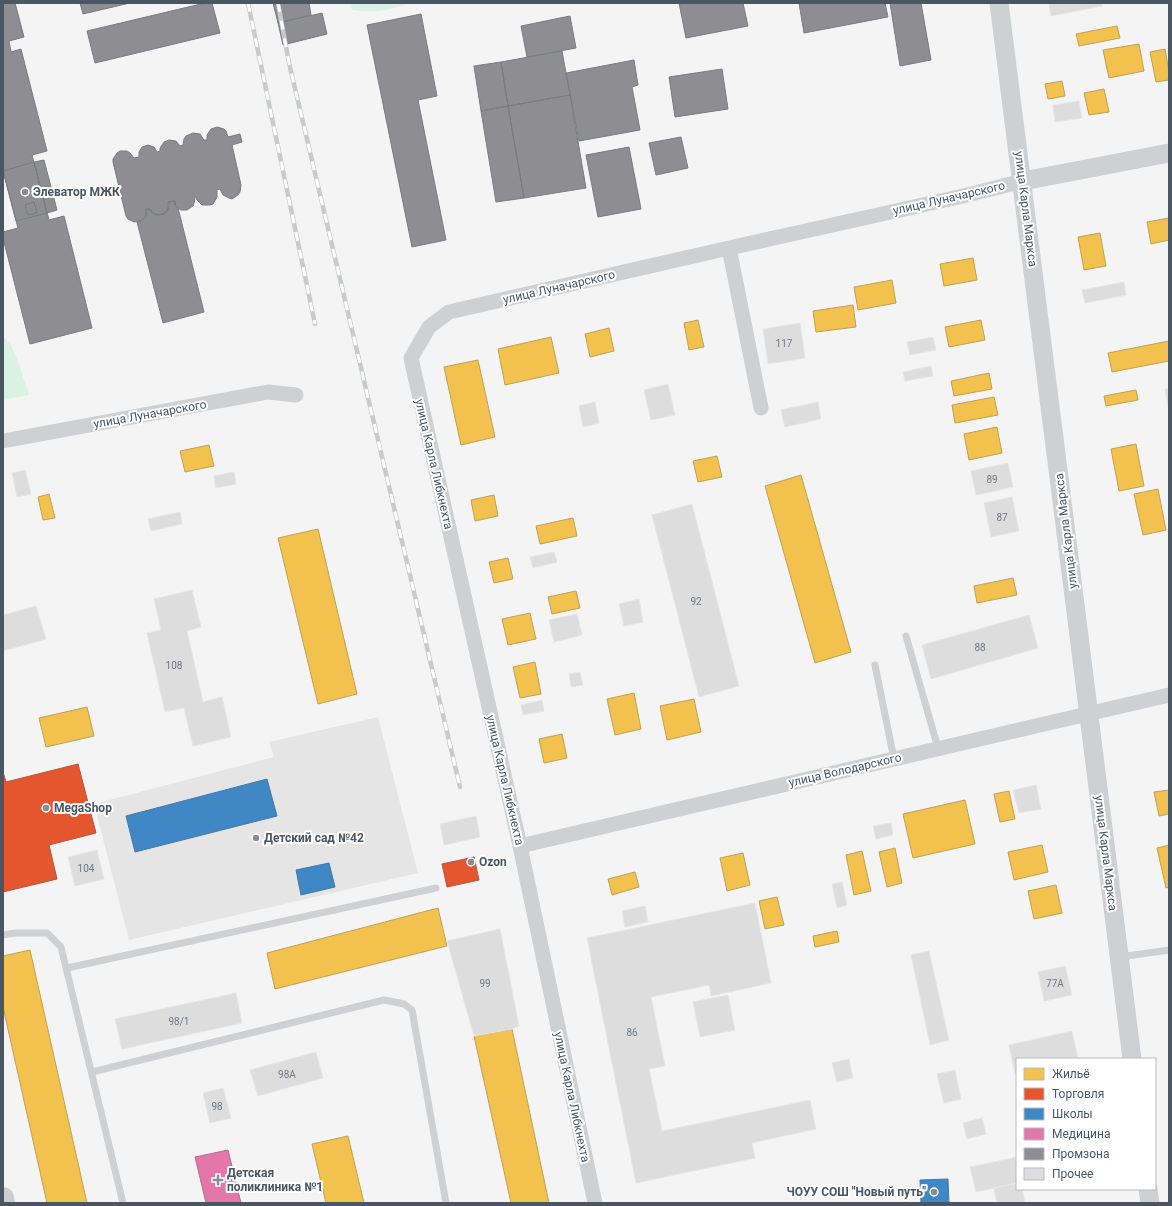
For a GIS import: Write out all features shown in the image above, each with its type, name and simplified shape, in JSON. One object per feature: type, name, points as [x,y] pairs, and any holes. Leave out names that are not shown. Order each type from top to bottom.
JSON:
[{"type":"main road","points":[[3,1198],[4,1203]]},
{"type":"street","name":"улица Карла Маркса","points":[[1000,3],[1132,1058]]},
{"type":"street","name":"улица Луначарского","points":[[411,358],[429,327],[449,312],[1023,181],[1169,153]]},
{"type":"street","points":[[729,248],[761,408]]},
{"type":"street","name":"улица Карла Либкнехта","points":[[411,358],[520,846],[594,1203]]},
{"type":"street","name":"улица Луначарского","points":[[3,441],[268,392],[296,395]]},
{"type":"street","name":"улица Володарского","points":[[520,846],[1169,695]]},
{"type":"street","points":[[1148,1190],[1150,1203]]},
{"type":"lane","points":[[906,636],[938,748]]},
{"type":"lane","points":[[875,665],[894,759]]},
{"type":"lane","points":[[66,968],[436,888]]},
{"type":"lane","points":[[3,935],[15,933],[47,934],[61,948],[123,1203]]},
{"type":"lane","points":[[1119,957],[1169,950]]},
{"type":"lane","points":[[92,1072],[384,1000],[404,1004],[412,1010],[446,1203]]},
{"type":"shaded area","name":"Детский сад №42","points":[[378,717],[418,873],[129,940],[94,804],[274,757],[269,742]]},
{"type":"green space","points":[[351,3],[411,3],[389,10],[368,11],[352,10]]},
{"type":"green space","points":[[3,336],[11,345],[29,395],[3,400]]},
{"type":"building: Жильё","points":[[1117,26],[1120,38],[1079,46],[1076,34]]},
{"type":"building: Жильё","points":[[1139,44],[1144,71],[1109,78],[1103,50]]},
{"type":"building: Жильё","points":[[1165,49],[1169,80],[1156,82],[1150,52]]},
{"type":"building: Жильё","points":[[1062,81],[1065,96],[1048,99],[1045,84]]},
{"type":"building: Жильё","points":[[1104,89],[1109,112],[1089,115],[1084,93]]},
{"type":"building: Жильё","points":[[1169,218],[1169,240],[1151,244],[1147,222]]},
{"type":"building: Жильё","points":[[1100,233],[1106,266],[1084,270],[1078,237]]},
{"type":"building: Жильё","points":[[973,258],[977,280],[944,286],[940,264]]},
{"type":"building: Жильё","points":[[892,280],[896,303],[858,310],[854,287]]},
{"type":"building: Жильё","points":[[853,305],[856,327],[816,332],[813,311]]},
{"type":"building: Жильё","points":[[698,320],[704,347],[689,350],[684,323]]},
{"type":"building: Жильё","points":[[981,320],[985,340],[949,347],[945,327]]},
{"type":"building: Жильё","points":[[609,328],[614,351],[590,357],[585,334]]},
{"type":"building: Жильё","points":[[551,337],[559,373],[505,385],[498,349]]},
{"type":"building: Жильё","points":[[1169,341],[1169,361],[1112,372],[1108,353]]},
{"type":"building: Жильё","points":[[478,360],[495,437],[461,445],[444,367]]},
{"type":"building: Жильё","points":[[989,373],[992,389],[954,396],[951,381]]},
{"type":"building: Жильё","points":[[1136,390],[1138,400],[1106,406],[1104,396]]},
{"type":"building: Жильё","points":[[994,397],[998,415],[955,423],[952,405]]},
{"type":"building: Жильё","points":[[997,427],[1002,453],[969,460],[964,434]]},
{"type":"building: Жильё","points":[[1136,444],[1144,486],[1119,491],[1111,449]]},
{"type":"building: Жильё","points":[[209,445],[214,466],[185,472],[180,451]]},
{"type":"building: Жильё","points":[[717,456],[722,477],[698,482],[693,461]]},
{"type":"building: Жильё","points":[[801,475],[851,652],[815,663],[765,486]]},
{"type":"building: Жильё","points":[[1158,489],[1166,530],[1143,535],[1134,494]]},
{"type":"building: Жильё","points":[[49,494],[55,518],[43,520],[38,497]]},
{"type":"building: Жильё","points":[[494,495],[498,516],[475,521],[471,500]]},
{"type":"building: Жильё","points":[[573,518],[577,536],[540,544],[536,526]]},
{"type":"building: Жильё","points":[[318,529],[357,694],[318,704],[278,538]]},
{"type":"building: Жильё","points":[[508,558],[513,579],[494,583],[489,562]]},
{"type":"building: Жильё","points":[[1013,578],[1017,595],[977,603],[974,586]]},
{"type":"building: Жильё","points":[[576,591],[580,608],[552,614],[548,597]]},
{"type":"building: Жильё","points":[[530,613],[536,639],[508,645],[502,619]]},
{"type":"building: Жильё","points":[[535,662],[541,694],[520,698],[513,667]]},
{"type":"building: Жильё","points":[[634,693],[641,729],[615,735],[607,699]]},
{"type":"building: Жильё","points":[[694,699],[701,732],[667,740],[660,706]]},
{"type":"building: Жильё","points":[[87,707],[94,736],[46,747],[39,718]]},
{"type":"building: Жильё","points":[[562,734],[567,758],[544,763],[539,739]]},
{"type":"building: Жильё","points":[[1169,790],[1169,814],[1159,816],[1154,792]]},
{"type":"building: Жильё","points":[[1009,791],[1015,819],[1000,822],[994,794]]},
{"type":"building: Жильё","points":[[965,800],[975,844],[913,858],[903,814]]},
{"type":"building: Жильё","points":[[1042,845],[1048,872],[1014,880],[1008,852]]},
{"type":"building: Жильё","points":[[1169,845],[1169,887],[1166,888],[1157,848]]},
{"type":"building: Жильё","points":[[895,848],[902,883],[887,887],[879,852]]},
{"type":"building: Жильё","points":[[862,851],[871,891],[854,895],[846,855]]},
{"type":"building: Жильё","points":[[743,853],[750,885],[727,891],[720,858]]},
{"type":"building: Жильё","points":[[635,872],[639,887],[612,895],[608,879]]},
{"type":"building: Жильё","points":[[1056,885],[1062,913],[1034,919],[1028,891]]},
{"type":"building: Жильё","points":[[777,897],[784,925],[765,929],[759,901]]},
{"type":"building: Жильё","points":[[438,908],[447,946],[275,989],[267,953]]},
{"type":"building: Жильё","points":[[837,931],[839,942],[815,947],[813,936]]},
{"type":"building: Жильё","points":[[30,950],[87,1203],[47,1203],[3,1007],[3,956]]},
{"type":"building: Жильё","points":[[512,1029],[549,1203],[511,1203],[474,1036]]},
{"type":"building: Жильё","points":[[348,1136],[364,1203],[326,1203],[312,1144]]},
{"type":"building: Торговля","name":"MegaShop","points":[[78,764],[96,833],[49,845],[57,879],[3,892],[3,772],[6,782]]},
{"type":"building: Торговля","points":[[474,857],[479,880],[447,887],[442,864]]},
{"type":"building: Школы","points":[[267,779],[277,816],[135,852],[126,816]]},
{"type":"building: Школы","points":[[329,863],[335,887],[301,895],[296,870]]},
{"type":"building: Школы","name":"ЧОУУ СОШ \"Новый путь\"","points":[[948,1179],[949,1203],[921,1203],[920,1180]]},
{"type":"building: Медицина","name":"Детская поликлиника №1","points":[[228,1150],[241,1203],[206,1203],[195,1157]]},
{"type":"building: Промзона","points":[[3,3],[15,3],[24,37],[9,41],[11,52],[21,49],[47,151],[32,155],[49,220],[64,216],[92,328],[30,344],[3,238],[3,232],[18,228],[3,170]]},
{"type":"building: Промзона","points":[[80,3],[130,3],[83,14]]},
{"type":"building: Промзона","points":[[205,3],[212,3],[220,33],[95,63],[87,31]]},
{"type":"building: Промзона","points":[[273,3],[309,3],[311,15],[278,23]]},
{"type":"building: Промзона","points":[[679,3],[743,3],[748,26],[686,38]]},
{"type":"building: Промзона","points":[[799,3],[885,3],[888,17],[804,33]]},
{"type":"building: Промзона","points":[[890,3],[921,3],[931,60],[900,66]]},
{"type":"building: Промзона","points":[[322,13],[327,34],[283,45],[278,23]]},
{"type":"building: Промзона","points":[[421,14],[437,96],[418,100],[446,240],[412,247],[367,25]]},
{"type":"building: Промзона","points":[[570,16],[576,48],[527,57],[521,26]]},
{"type":"building: Промзона","points":[[562,51],[570,95],[508,106],[501,62]]},
{"type":"building: Промзона","points":[[634,60],[638,85],[632,87],[640,130],[579,141],[566,73]]},
{"type":"building: Промзона","points":[[501,62],[508,106],[481,111],[474,66]]},
{"type":"building: Промзона","points":[[722,69],[728,109],[675,117],[669,77]]},
{"type":"building: Промзона","points":[[570,95],[586,188],[524,198],[508,106]]},
{"type":"building: Промзона","points":[[508,106],[524,198],[496,202],[481,111]]},
{"type":"building: Промзона","points":[[217,127],[224,129],[228,137],[240,134],[242,142],[232,145],[241,185],[238,195],[232,199],[229,198],[223,195],[220,189],[217,190],[217,197],[213,204],[210,205],[202,205],[195,196],[193,206],[187,210],[181,210],[178,208],[175,205],[175,201],[168,202],[168,210],[164,214],[157,215],[151,212],[150,209],[146,209],[146,216],[141,221],[134,222],[128,219],[113,162],[113,159],[117,153],[120,151],[127,151],[134,158],[139,157],[139,152],[142,147],[148,145],[154,147],[157,152],[160,151],[160,148],[164,142],[169,140],[176,141],[180,146],[183,145],[186,136],[193,133],[200,134],[204,140],[207,140],[207,135],[211,129]]},
{"type":"building: Промзона","points":[[681,137],[688,168],[656,175],[649,143]]},
{"type":"building: Промзона","points":[[629,147],[641,209],[598,217],[586,155]]},
{"type":"building: Промзона","points":[[44,160],[57,210],[47,213],[34,162]]},
{"type":"building: Промзона","name":"Элеватор МЖК","points":[[34,162],[47,213],[16,221],[3,171]]},
{"type":"building: Промзона","points":[[175,201],[204,312],[163,323],[137,222],[144,219],[146,216],[146,209],[150,209],[154,214],[160,215],[166,212],[169,206],[168,202]]},
{"type":"building: Промзона","points":[[34,202],[37,213],[28,215],[25,205]]},
{"type":"building: Прочее","points":[[1102,3],[1102,6],[1051,16],[1049,4]]},
{"type":"building: Прочее","points":[[1079,101],[1082,118],[1055,122],[1053,105]]},
{"type":"building: Прочее","points":[[1124,282],[1126,295],[1085,303],[1082,290]]},
{"type":"building: Прочее","points":[[800,323],[805,358],[768,364],[763,329]]},
{"type":"building: Прочее","points":[[933,337],[936,350],[910,355],[907,342]]},
{"type":"building: Прочее","points":[[931,366],[933,376],[905,381],[903,372]]},
{"type":"building: Прочее","points":[[668,384],[675,415],[651,420],[644,390]]},
{"type":"building: Прочее","points":[[1169,388],[1169,412],[1165,389]]},
{"type":"building: Прочее","points":[[595,402],[599,423],[583,427],[579,406]]},
{"type":"building: Прочее","points":[[818,402],[821,419],[785,427],[781,410]]},
{"type":"building: Прочее","points":[[1008,463],[1013,487],[976,495],[971,471]]},
{"type":"building: Прочее","points":[[25,470],[31,494],[17,497],[12,473]]},
{"type":"building: Прочее","points":[[234,472],[236,484],[216,488],[214,476]]},
{"type":"building: Прочее","points":[[1012,497],[1019,531],[991,537],[984,503]]},
{"type":"building: Прочее","points":[[692,504],[739,686],[699,697],[652,515]]},
{"type":"building: Прочее","points":[[180,512],[182,524],[151,531],[148,519]]},
{"type":"building: Прочее","points":[[554,552],[557,562],[533,568],[530,557]]},
{"type":"building: Прочее","points":[[192,590],[201,627],[187,631],[203,702],[222,697],[231,737],[193,746],[184,708],[165,712],[147,633],[161,630],[154,599]]},
{"type":"building: Прочее","points":[[639,599],[643,622],[624,626],[619,604]]},
{"type":"building: Прочее","points":[[36,606],[46,639],[3,651],[3,615]]},
{"type":"building: Прочее","points":[[577,614],[582,635],[554,642],[549,620]]},
{"type":"building: Прочее","points":[[1029,615],[1038,648],[931,679],[922,645]]},
{"type":"building: Прочее","points":[[580,672],[583,685],[571,687],[569,674]]},
{"type":"building: Прочее","points":[[542,700],[544,711],[523,715],[521,705]]},
{"type":"building: Прочее","points":[[1036,785],[1041,809],[1019,813],[1013,790]]},
{"type":"building: Прочее","points":[[476,816],[480,837],[444,845],[440,824]]},
{"type":"building: Прочее","points":[[891,823],[893,835],[876,839],[873,826]]},
{"type":"building: Прочее","points":[[97,850],[104,879],[75,886],[68,857]]},
{"type":"building: Прочее","points":[[842,882],[847,905],[837,908],[832,884]]},
{"type":"building: Прочее","points":[[755,903],[771,983],[711,996],[709,985],[651,997],[665,1066],[649,1069],[662,1131],[810,1100],[816,1129],[752,1143],[755,1158],[636,1183],[587,938]]},
{"type":"building: Прочее","points":[[645,906],[648,922],[625,927],[622,911]]},
{"type":"building: Прочее","points":[[500,929],[519,1026],[512,1029],[474,1036],[447,941]]},
{"type":"building: Прочее","points":[[929,951],[949,1040],[930,1045],[911,955]]},
{"type":"building: Прочее","points":[[1065,966],[1072,995],[1044,1001],[1038,972]]},
{"type":"building: Прочее","points":[[236,993],[242,1023],[122,1049],[115,1019]]},
{"type":"building: Прочее","points":[[728,995],[735,1030],[700,1037],[693,1002]]},
{"type":"building: Прочее","points":[[1072,1031],[1078,1058],[1016,1058],[1015,1074],[1009,1045]]},
{"type":"building: Прочее","points":[[316,1052],[323,1078],[258,1096],[250,1070]]},
{"type":"building: Прочее","points":[[849,1059],[853,1078],[837,1082],[832,1063]]},
{"type":"building: Прочее","points":[[955,1070],[961,1099],[944,1103],[937,1074]]},
{"type":"building: Прочее","points":[[223,1088],[231,1118],[210,1123],[203,1093]]},
{"type":"building: Прочее","points":[[982,1118],[986,1134],[967,1139],[963,1123]]},
{"type":"building: Прочее","points":[[1016,1157],[1016,1183],[976,1192],[970,1167]]},
{"type":"building: Прочее","points":[[1016,1183],[1016,1190],[1022,1190],[1025,1203],[997,1203],[994,1188]]},
{"type":"railway","points":[[248,3],[315,324]]},
{"type":"railway","points":[[278,3],[289,63],[460,787]]},
{"type":"place","name":"Элеватор МЖК","points":[[25,192]]},
{"type":"place","name":"MegaShop","points":[[46,808]]},
{"type":"place","name":"Детский сад №42","points":[[256,838]]},
{"type":"place","name":"Ozon","points":[[471,862]]},
{"type":"place","name":"Детская поликлиника №1","points":[[218,1180]]},
{"type":"place","name":"ЧОУУ СОШ \"Новый путь\"","points":[[934,1192]]}]
